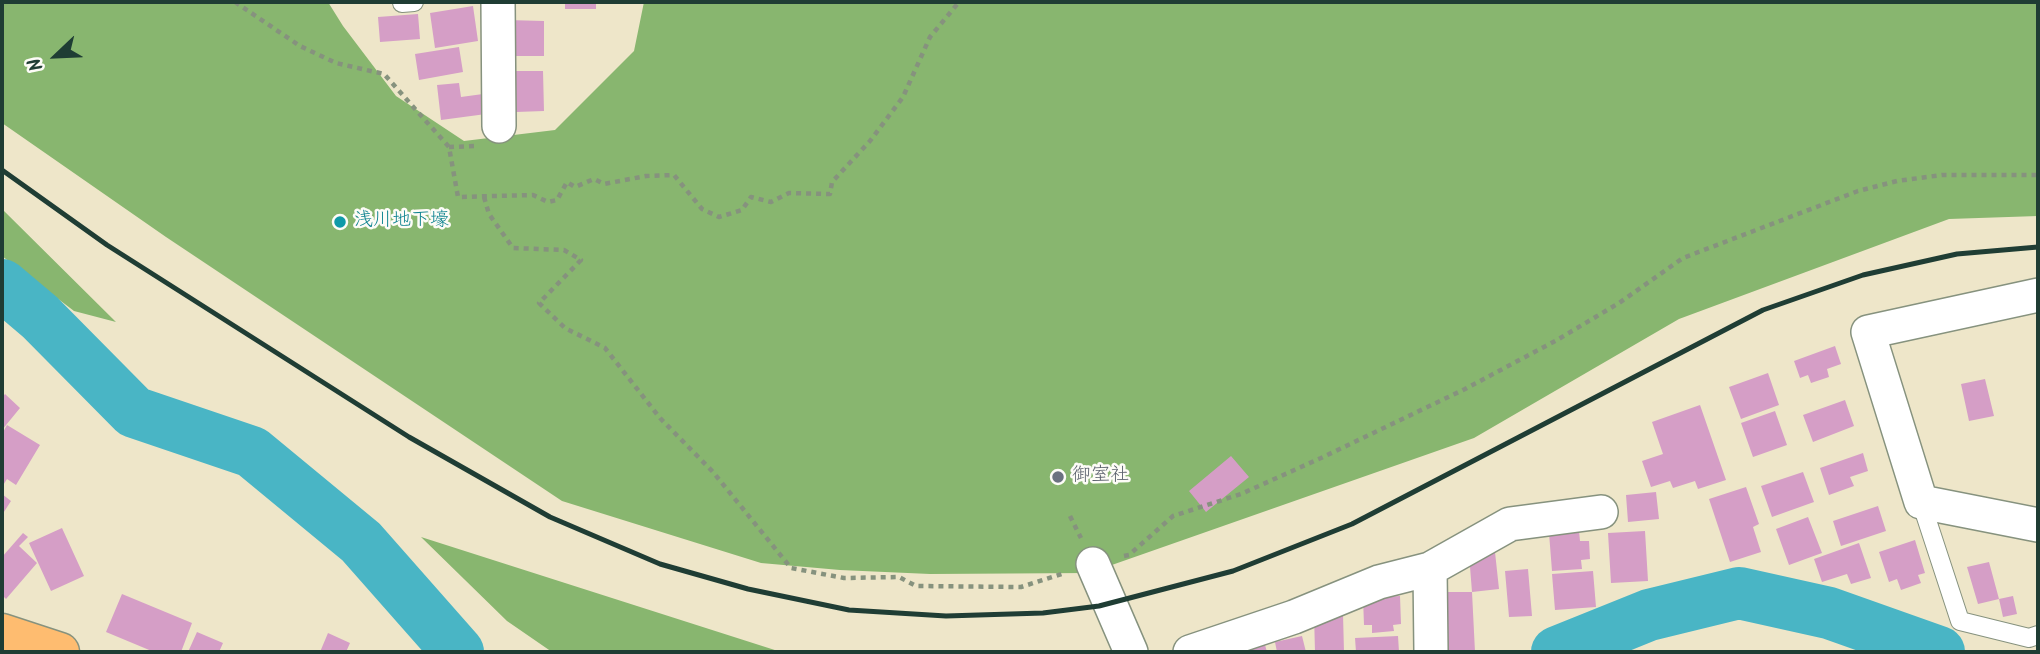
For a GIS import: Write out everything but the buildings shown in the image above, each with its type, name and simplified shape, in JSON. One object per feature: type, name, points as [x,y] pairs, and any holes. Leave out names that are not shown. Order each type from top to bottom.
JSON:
[{"type":"highway","points":[[2,633],[60,652]]},
{"type":"street","points":[[498,2],[499,126]]},
{"type":"street","points":[[2038,295],[1868,332],[1921,502],[2038,524]]},
{"type":"street","points":[[1190,652],[1294,617],[1378,582],[1430,569],[1510,524],[1601,512]]},
{"type":"street","points":[[1093,564],[1131,652]]},
{"type":"street","points":[[1430,569],[1431,652]]},
{"type":"lane","points":[[1921,502],[1960,621],[2029,638],[2038,635]]},
{"type":"path","points":[[235,2],[300,46],[335,63],[384,74],[449,147],[458,197],[533,195],[548,202],[557,200],[567,182],[575,187],[594,179],[604,184],[646,176],[674,175],[702,209],[719,217],[742,210],[751,197],[771,202],[789,193],[830,194],[832,182],[870,141],[903,97],[930,37],[959,2]]},
{"type":"path","points":[[484,197],[489,214],[513,248],[564,250],[581,260],[539,303],[565,328],[605,348],[660,418],[713,471],[792,568],[844,578],[899,577],[916,586],[1021,587],[1129,555],[1173,516],[1252,489],[1488,377],[1619,303],[1683,258],[1858,191],[1896,181],[1942,174],[2038,175]]},
{"type":"green space","points":[[2,2],[328,2],[396,96],[464,141],[555,130],[634,51],[644,2],[2038,2],[2038,216],[1949,219],[1679,319],[1474,438],[1089,573],[930,574],[761,563],[562,501],[166,237],[2,123]]},
{"type":"green space","points":[[2,209],[116,322],[74,311],[2,256]]},
{"type":"green space","points":[[421,537],[781,652],[552,652],[507,621]]},
{"type":"waterway","points":[[2,285],[40,317],[134,412],[252,452],[361,542],[458,652]]},
{"type":"waterway","points":[[1557,652],[1649,615],[1739,593],[1829,613],[1939,652]]},
{"type":"railway","points":[[2,170],[107,245],[409,437],[550,517],[660,564],[748,589],[849,610],[946,616],[1043,613],[1099,606],[1233,571],[1352,524],[1763,310],[1863,275],[1957,254],[2038,247]]},
{"type":"place","name":"浅川地下壕","points":[[340,222]]},
{"type":"place","name":"御室社","points":[[1058,477]]}]
